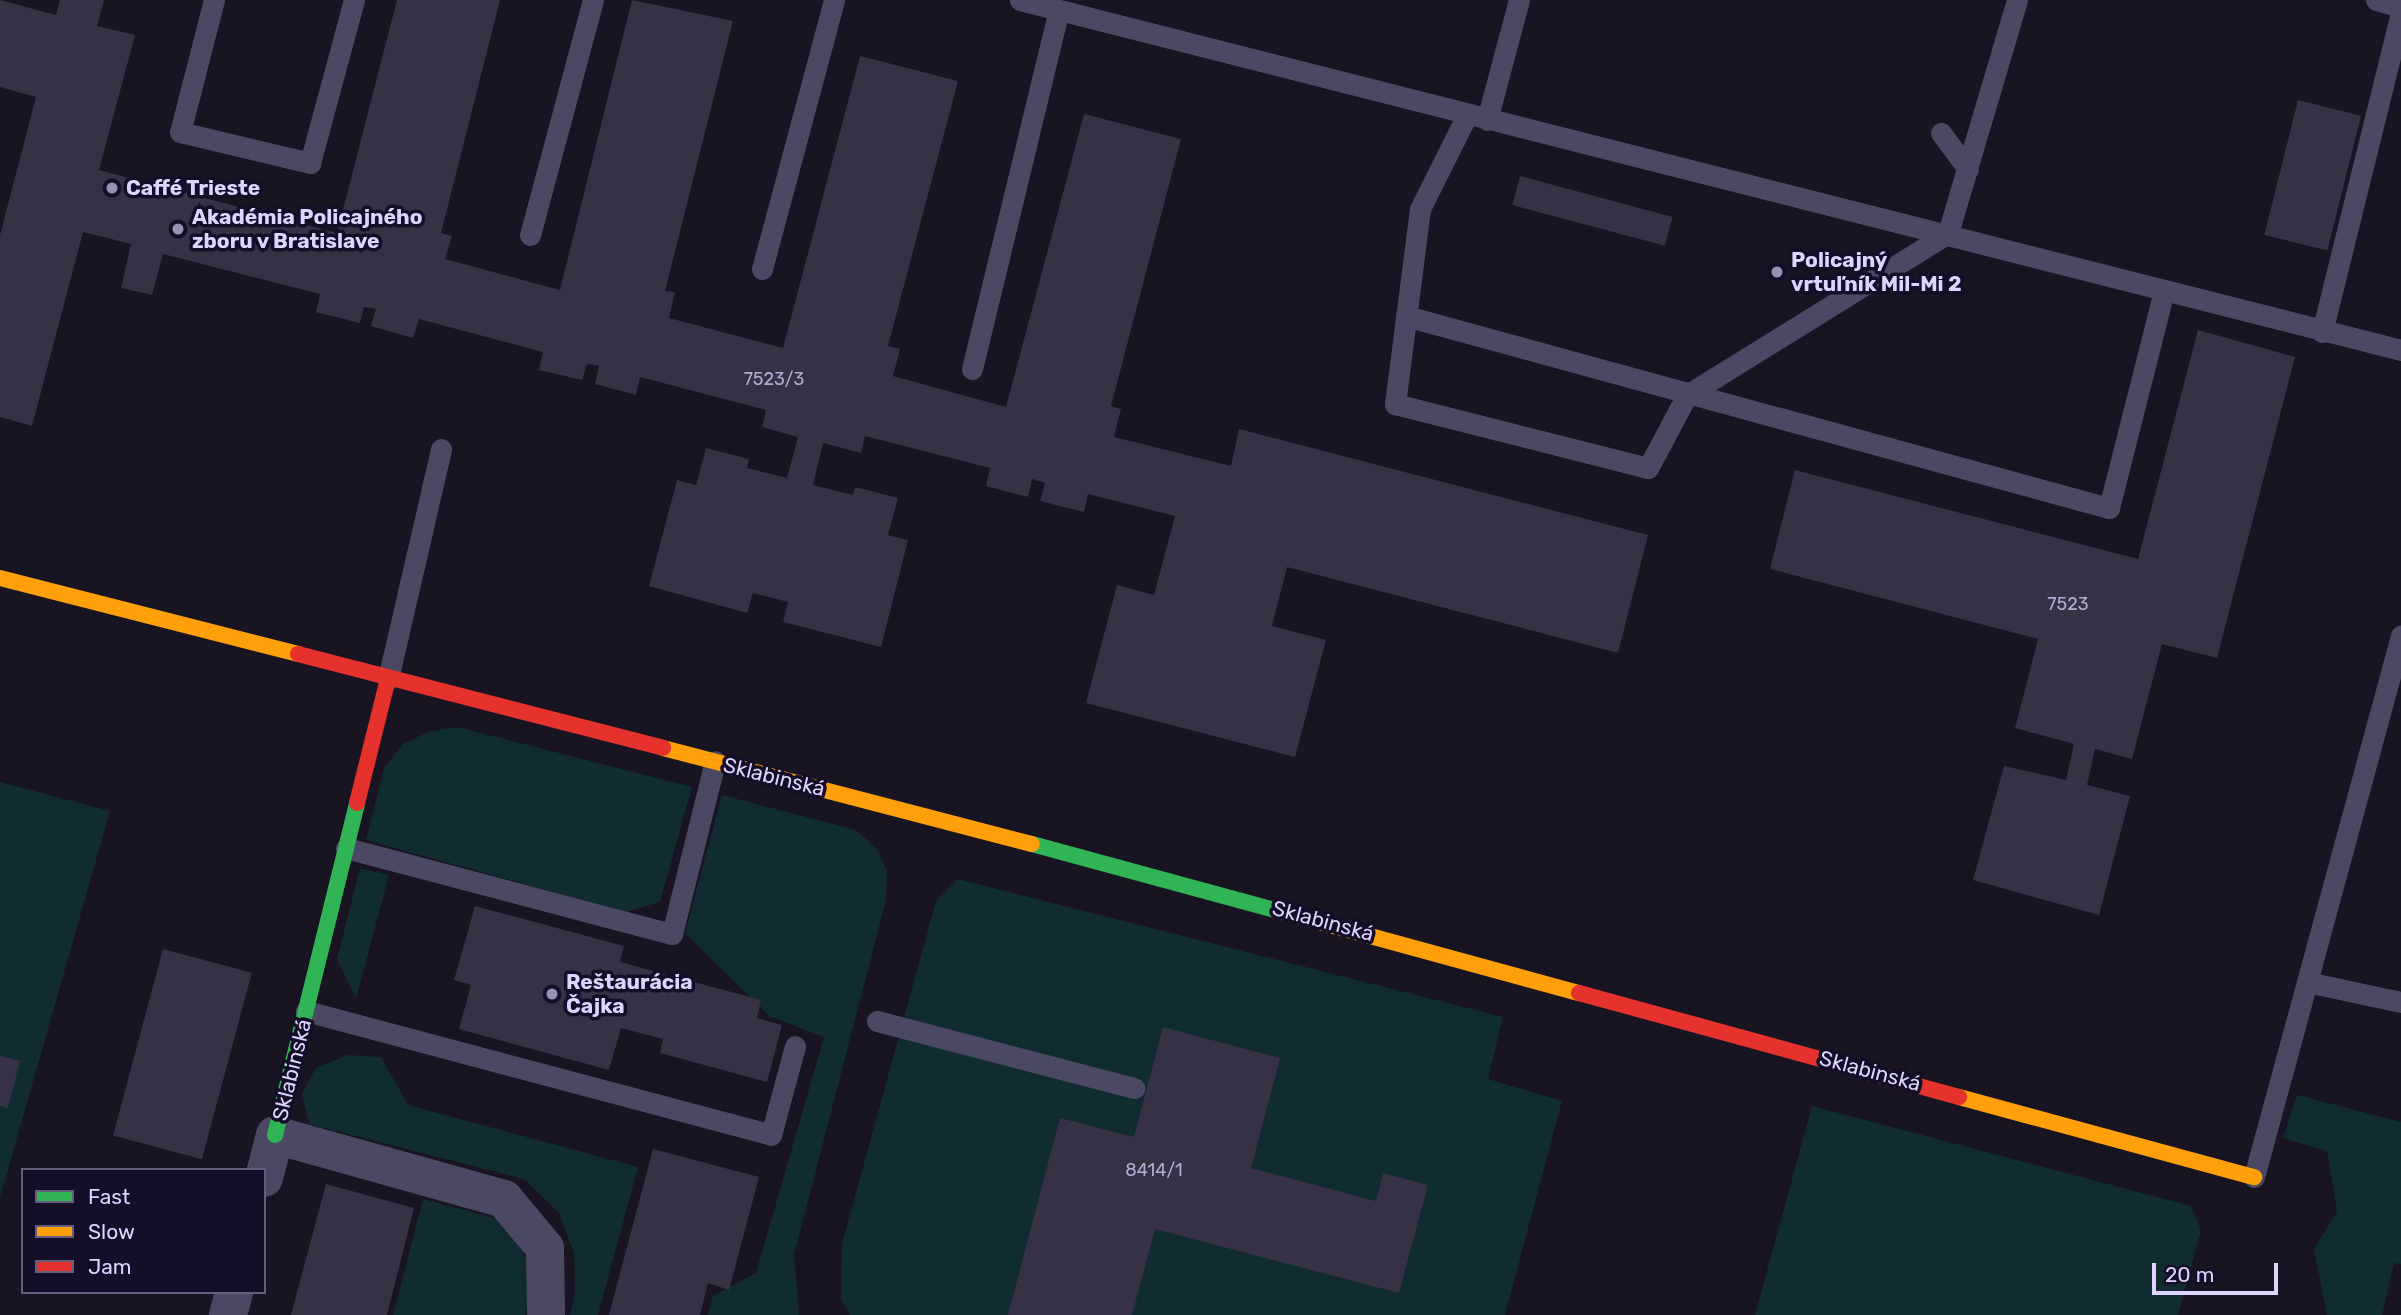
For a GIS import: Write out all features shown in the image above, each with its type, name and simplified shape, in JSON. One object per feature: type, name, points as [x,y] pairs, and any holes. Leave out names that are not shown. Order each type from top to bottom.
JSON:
[{"type":"street","name":"Sklabinská","points":[[0,578],[715,761],[1527,976],[2254,1177]]},
{"type":"street","name":"Sklabinská","points":[[266,1170],[387,679]]},
{"type":"street","name":"Sklabinská","points":[[275,1135],[504,1199],[545,1248],[546,1315]]},
{"type":"street","points":[[228,1315],[233,1294]]},
{"type":"lane","points":[[214,0],[180,132],[310,163],[354,0]]},
{"type":"lane","points":[[530,235],[593,0]]},
{"type":"lane","points":[[762,269],[834,0]]},
{"type":"lane","points":[[1020,0],[1477,117],[1948,233],[2322,332],[2401,350]]},
{"type":"lane","points":[[1519,0],[1477,117],[1420,209],[1395,404],[1647,468],[1687,395],[1948,233],[2017,0]]},
{"type":"lane","points":[[2376,0],[2401,7]]},
{"type":"lane","points":[[972,369],[1059,10]]},
{"type":"lane","points":[[2322,332],[2401,13]]},
{"type":"lane","points":[[1941,133],[1968,169]]},
{"type":"lane","points":[[1406,316],[1687,395],[2109,508],[2164,290]]},
{"type":"lane","points":[[387,679],[441,449]]},
{"type":"lane","points":[[2254,1177],[2401,636]]},
{"type":"lane","points":[[346,848],[672,934],[715,761]]},
{"type":"lane","points":[[2307,982],[2401,1002]]},
{"type":"lane","points":[[306,1011],[771,1135],[795,1046]]},
{"type":"lane","points":[[877,1021],[1134,1088]]},
{"type":"green space","points":[[457,727],[692,787],[660,902],[626,912],[366,840],[384,768],[403,744],[430,731]]},
{"type":"green space","points":[[0,782],[110,811],[0,1198]]},
{"type":"green space","points":[[722,795],[856,830],[877,849],[887,871],[886,900],[794,1255],[799,1315],[708,1315],[713,1296],[756,1273],[824,1037],[769,1016],[685,933]]},
{"type":"green space","points":[[360,868],[389,875],[356,999],[337,959]]},
{"type":"green space","points":[[958,879],[1503,1017],[1488,1079],[1562,1101],[1505,1315],[850,1315],[841,1299],[842,1244],[936,901]]},
{"type":"green space","points":[[348,1055],[381,1057],[408,1105],[638,1167],[598,1315],[570,1315],[575,1292],[574,1253],[559,1213],[524,1179],[309,1124],[302,1094],[316,1068]]},
{"type":"green space","points":[[2297,1095],[2401,1122],[2401,1264],[2394,1263],[2382,1315],[2327,1315],[2314,1249],[2337,1212],[2327,1151],[2283,1138]]},
{"type":"green space","points":[[1812,1106],[2191,1206],[2201,1230],[2178,1315],[1755,1315]]},
{"type":"green space","points":[[423,1199],[502,1220],[528,1261],[532,1290],[525,1315],[393,1315]]},
{"type":"building","points":[[0,0],[56,15],[60,0],[104,0],[97,26],[135,35],[99,170],[337,233],[397,0],[500,0],[441,233],[452,236],[445,259],[560,290],[632,0],[733,21],[665,291],[675,292],[669,318],[783,348],[860,56],[958,81],[888,346],[900,349],[893,376],[1006,407],[1084,114],[1181,139],[1111,406],[1121,409],[1114,437],[1231,466],[1239,429],[1648,535],[1618,653],[1287,567],[1272,626],[1326,640],[1295,757],[1086,703],[1117,585],[1154,595],[1175,516],[1088,494],[1084,512],[1040,501],[1045,483],[1032,479],[1028,497],[986,486],[990,468],[865,436],[861,453],[823,443],[813,485],[853,495],[855,487],[898,498],[888,535],[908,540],[881,647],[783,622],[788,602],[753,593],[747,613],[649,586],[677,480],[696,485],[706,448],[749,459],[747,468],[787,478],[798,437],[762,427],[766,410],[640,377],[636,395],[595,384],[599,366],[587,364],[582,380],[539,370],[543,352],[419,319],[413,338],[371,326],[376,309],[364,307],[360,323],[316,312],[320,294],[163,254],[152,295],[121,288],[131,244],[83,232],[32,426],[0,417],[0,235],[36,97],[0,87]]},
{"type":"building","points":[[2298,100],[2361,116],[2327,251],[2264,235]]},
{"type":"building","points":[[1520,176],[1673,217],[1665,246],[1512,205]]},
{"type":"building","points":[[2198,330],[2295,357],[2217,658],[2162,644],[2132,759],[2095,749],[2087,785],[2130,796],[2099,915],[1973,880],[2004,766],[2066,780],[2074,744],[2015,728],[2038,639],[1770,569],[1795,470],[2138,559]]},
{"type":"building","points":[[475,906],[624,946],[620,962],[761,1000],[757,1018],[782,1025],[767,1082],[660,1053],[663,1039],[621,1028],[609,1070],[459,1029],[471,985],[454,980]]},
{"type":"building","points":[[163,949],[252,973],[202,1159],[113,1135]]},
{"type":"building","points":[[1163,1027],[1280,1058],[1251,1168],[1376,1201],[1383,1173],[1428,1185],[1399,1293],[1155,1229],[1132,1315],[1008,1315],[1060,1118],[1134,1137]]},
{"type":"building","points":[[0,1056],[20,1061],[8,1108],[0,1106]]},
{"type":"building","points":[[653,1149],[759,1177],[729,1290],[708,1283],[700,1315],[609,1315]]},
{"type":"building","points":[[326,1184],[414,1208],[387,1315],[291,1315]]},
{"type":"traffic: fast","points":[[275,1135],[357,803]]},
{"type":"traffic: fast","points":[[1032,844],[1319,922]]},
{"type":"traffic: slow","points":[[0,578],[298,654]]},
{"type":"traffic: slow","points":[[663,748],[1032,844]]},
{"type":"traffic: slow","points":[[1319,922],[1579,993]]},
{"type":"traffic: slow","points":[[1959,1097],[2254,1177]]},
{"type":"traffic: jam","points":[[298,654],[663,748]]},
{"type":"traffic: jam","points":[[357,803],[388,679]]},
{"type":"traffic: jam","points":[[1579,993],[1959,1097]]},
{"type":"place","name":"Caffé Trieste","points":[[112,188]]},
{"type":"place","name":"Akadémia Policajného zboru v Bratislave","points":[[178,229]]},
{"type":"place","name":"Policajný vrtuľník Mil-Mi 2","points":[[1777,272]]},
{"type":"place","name":"Reštaurácia Čajka","points":[[552,994]]}]
